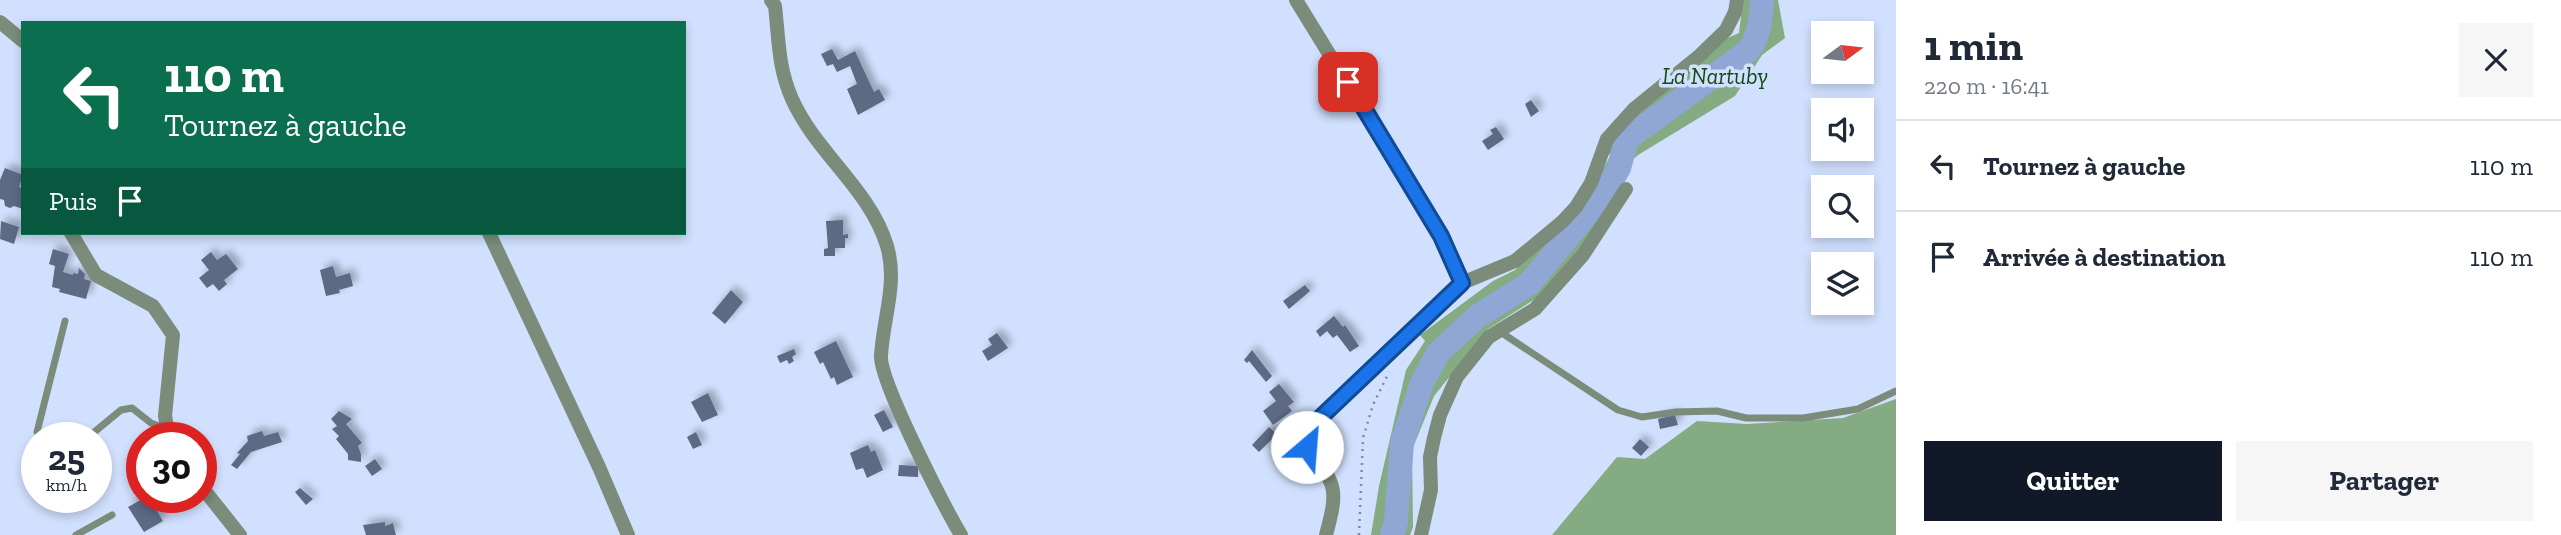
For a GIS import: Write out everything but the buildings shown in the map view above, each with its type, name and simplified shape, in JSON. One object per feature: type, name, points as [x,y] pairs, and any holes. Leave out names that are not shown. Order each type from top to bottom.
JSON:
[{"type":"street","points":[[771,0],[776,17],[780,68],[793,102],[810,130],[877,219],[881,229],[892,274],[881,359],[888,383],[961,535]]},
{"type":"street","points":[[1296,0],[1441,236],[1462,283]]},
{"type":"street","points":[[1326,535],[1335,491],[1333,482],[1307,447],[1321,417],[1462,283],[1516,261],[1562,222],[1576,207],[1591,183],[1607,139],[1634,109],[1698,57],[1726,30],[1735,12],[1737,0]]},
{"type":"street","points":[[0,22],[21,39]]},
{"type":"street","points":[[1421,535],[1431,491],[1430,457],[1440,415],[1457,377],[1489,337],[1535,309],[1583,255],[1626,189]]},
{"type":"street","points":[[72,235],[96,275],[153,306],[173,335],[166,422]]},
{"type":"street","points":[[490,235],[628,535]]},
{"type":"street","points":[[217,506],[240,535]]},
{"type":"lane","points":[[40,422],[65,321]]},
{"type":"lane","points":[[1499,331],[1618,410],[1642,417],[1676,412],[1717,411],[1746,418],[1803,418],[1858,409],[1896,391]]},
{"type":"lane","points":[[106,422],[121,410],[132,408],[150,422]]},
{"type":"lane","points":[[76,535],[112,515]]},
{"type":"path","points":[[1359,535],[1363,438],[1373,405],[1390,369],[1390,351]]},
{"type":"green space","name":"La Nartuby","points":[[1743,0],[1778,0],[1785,38],[1762,55],[1735,96],[1638,155],[1623,168],[1624,186],[1580,252],[1546,292],[1488,329],[1434,396],[1412,450],[1413,527],[1410,535],[1371,535],[1379,486],[1406,370],[1425,341],[1420,335],[1493,281],[1515,270],[1584,190],[1595,185],[1610,156],[1606,145],[1704,48],[1739,33]]},
{"type":"green space","points":[[1896,399],[1896,535],[1552,535],[1617,457],[1645,459],[1697,421],[1747,424],[1843,418]]},
{"type":"waterway","name":"La Nartuby","points":[[1392,535],[1396,522],[1402,443],[1422,383],[1438,353],[1478,316],[1529,284],[1605,192],[1619,168],[1627,139],[1748,51],[1757,33],[1762,0]]},
{"type":"route","points":[[1307,447],[1321,417],[1462,283],[1441,236],[1348,82]]}]
